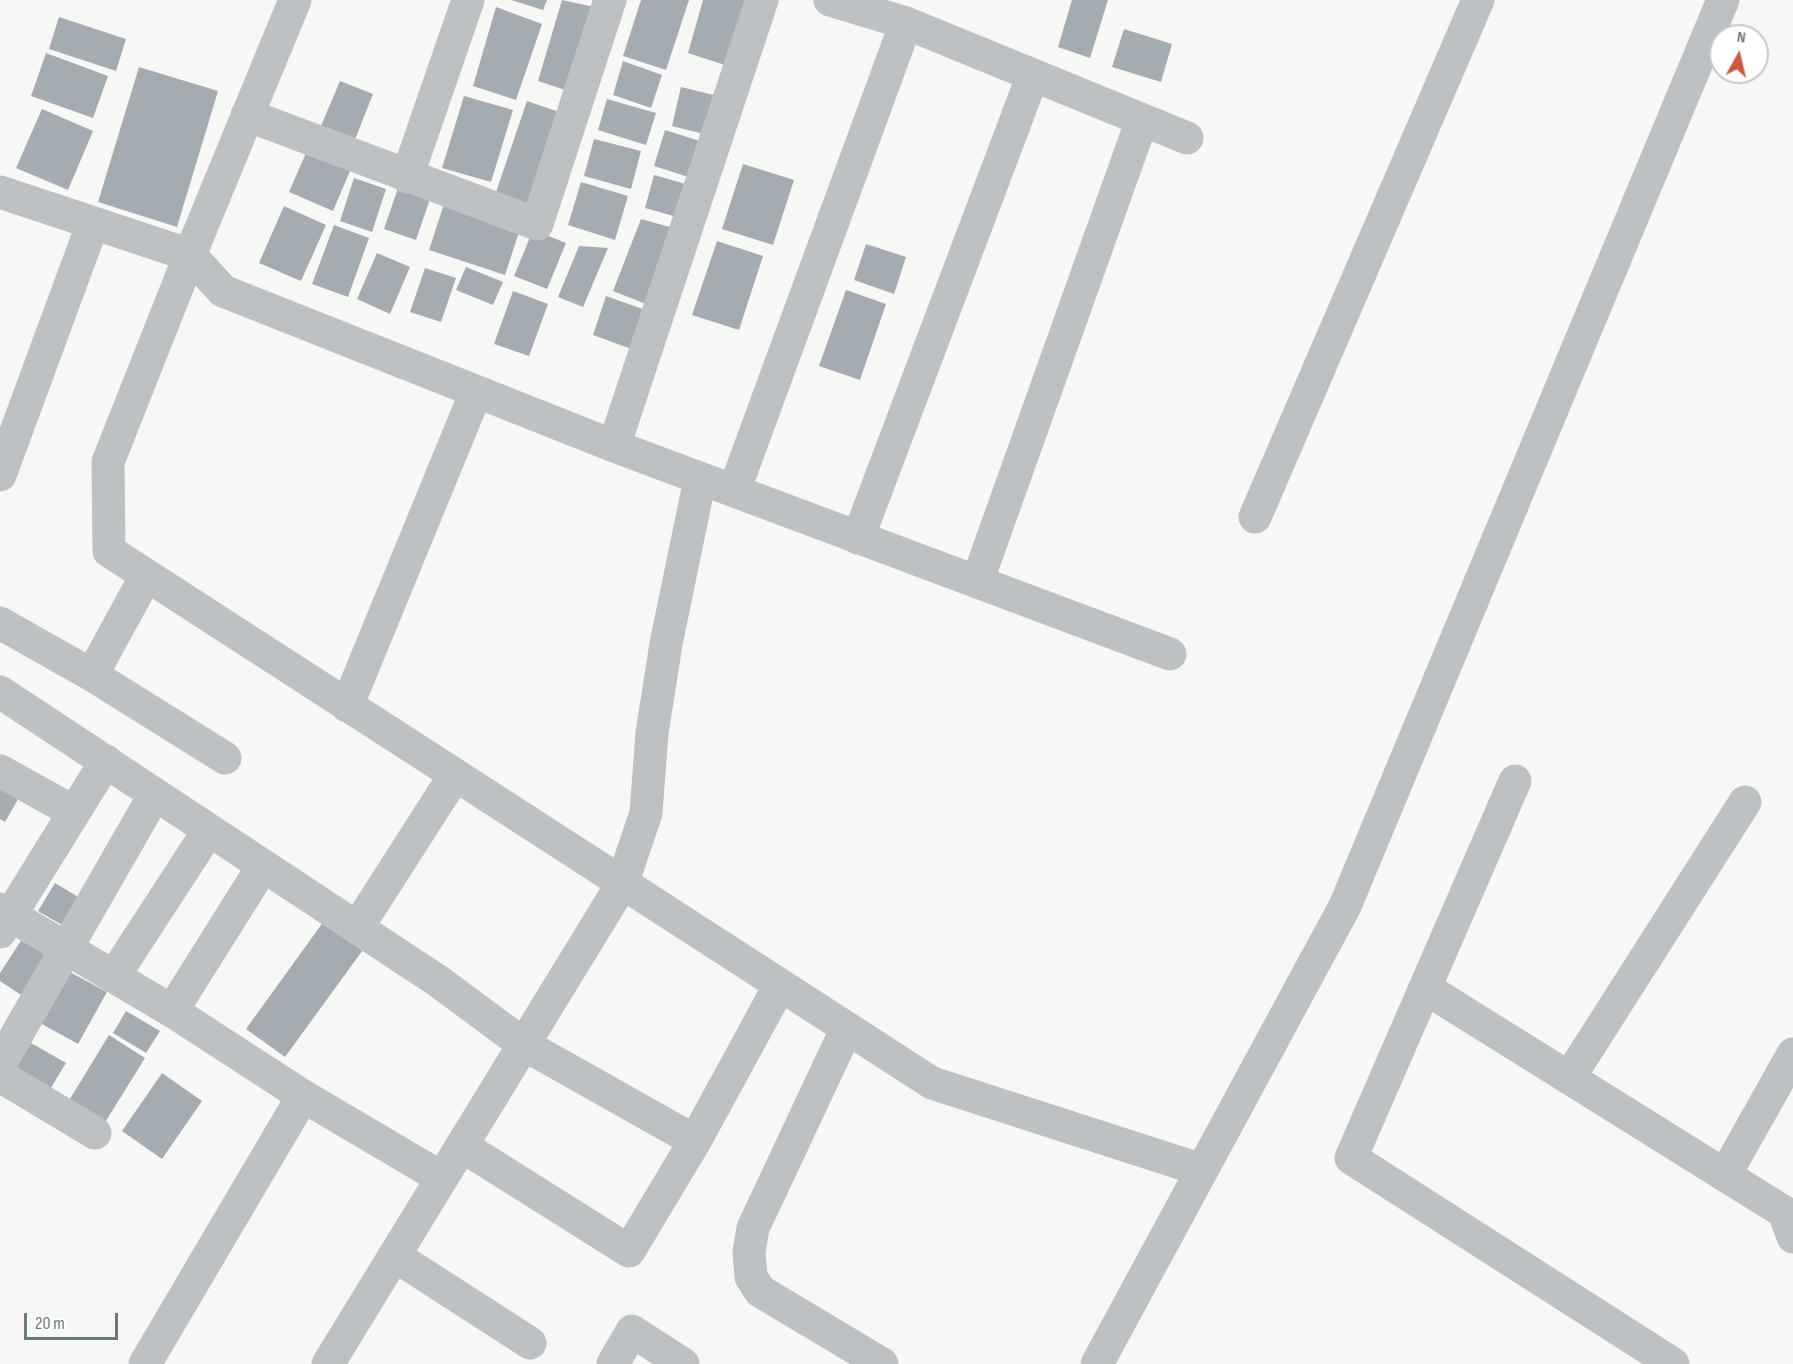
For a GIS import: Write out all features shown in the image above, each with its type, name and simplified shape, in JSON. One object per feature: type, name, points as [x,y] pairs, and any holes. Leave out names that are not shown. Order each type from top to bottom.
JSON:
[{"type":"street","points":[[295,0],[189,255],[108,462],[109,551],[932,1083],[1202,1170]]},
{"type":"street","points":[[407,177],[468,0]]},
{"type":"street","points":[[247,116],[537,224],[610,0]]},
{"type":"street","points":[[614,446],[762,0]]},
{"type":"street","points":[[830,0],[906,23],[1187,138]]},
{"type":"street","points":[[1255,517],[1478,0]]},
{"type":"street","points":[[1097,1364],[1345,906],[1723,0]]},
{"type":"street","points":[[734,491],[906,23]]},
{"type":"street","points":[[858,538],[1033,75]]},
{"type":"street","points":[[977,582],[1142,120]]},
{"type":"street","points":[[0,192],[189,255],[223,291],[476,392],[700,479],[1170,654]]},
{"type":"street","points":[[0,475],[7,438],[93,223]]},
{"type":"street","points":[[347,706],[476,392]]},
{"type":"street","points":[[334,1362],[395,1256],[622,884],[646,813],[652,733],[666,644],[700,479]]},
{"type":"street","points":[[92,675],[146,576]]},
{"type":"street","points":[[0,623],[92,675],[225,758]]},
{"type":"street","points":[[0,692],[438,981],[524,1044],[695,1140]]},
{"type":"street","points":[[106,761],[3,919],[68,950],[114,976],[303,1096],[442,1178]]},
{"type":"street","points":[[0,771],[74,812]]},
{"type":"street","points":[[357,928],[454,775]]},
{"type":"street","points":[[1515,781],[1351,1158],[1673,1364]]},
{"type":"street","points":[[0,1064],[68,950],[155,794]]},
{"type":"street","points":[[1569,1077],[1745,802]]},
{"type":"street","points":[[114,976],[209,830]]},
{"type":"street","points":[[172,1011],[263,866]]},
{"type":"street","points":[[462,1146],[628,1251],[695,1140],[780,985]]},
{"type":"street","points":[[1425,988],[1784,1212],[1793,1237]]},
{"type":"street","points":[[847,1028],[753,1228],[749,1252],[750,1268],[751,1277],[760,1291],[882,1364]]},
{"type":"street","points":[[1725,1175],[1793,1054]]},
{"type":"street","points":[[0,1076],[95,1133]]},
{"type":"street","points":[[145,1364],[303,1096]]},
{"type":"street","points":[[395,1256],[530,1343]]},
{"type":"street","points":[[612,1364],[632,1331],[683,1364]]},
{"type":"building","points":[[511,0],[547,0],[543,10]]},
{"type":"building","points":[[562,0],[599,8],[571,92],[538,81]]},
{"type":"building","points":[[641,0],[689,0],[666,70],[623,56]]},
{"type":"building","points":[[703,0],[752,0],[731,67],[688,53]]},
{"type":"building","points":[[1072,0],[1108,0],[1090,58],[1058,47]]},
{"type":"building","points":[[496,7],[542,24],[516,100],[473,86]]},
{"type":"building","points":[[59,17],[126,39],[116,71],[49,49]]},
{"type":"building","points":[[1124,29],[1172,44],[1161,82],[1112,67]]},
{"type":"building","points":[[46,53],[108,76],[93,118],[31,96]]},
{"type":"building","points":[[623,61],[662,75],[651,108],[613,95]]},
{"type":"building","points":[[139,67],[218,91],[177,227],[98,202]]},
{"type":"building","points":[[340,81],[373,94],[352,147],[318,133]]},
{"type":"building","points":[[681,87],[722,97],[712,136],[672,126]]},
{"type":"building","points":[[464,96],[513,110],[491,182],[442,168]]},
{"type":"building","points":[[607,99],[656,113],[646,145],[598,130]]},
{"type":"building","points":[[527,101],[562,113],[534,209],[495,195]]},
{"type":"building","points":[[42,109],[93,131],[68,190],[16,168]]},
{"type":"building","points":[[665,130],[706,143],[695,179],[654,166]]},
{"type":"building","points":[[594,139],[641,151],[631,189],[584,176]]},
{"type":"building","points":[[309,146],[353,164],[333,211],[289,192]]},
{"type":"building","points":[[743,164],[794,180],[773,245],[722,229]]},
{"type":"building","points":[[654,175],[693,186],[684,219],[645,208]]},
{"type":"building","points":[[354,178],[386,189],[372,232],[340,221]]},
{"type":"building","points":[[581,182],[628,196],[615,240],[568,225]]},
{"type":"building","points":[[398,188],[430,199],[416,240],[384,229]]},
{"type":"building","points":[[444,204],[520,229],[505,275],[429,250]]},
{"type":"building","points":[[284,206],[326,225],[301,281],[259,263]]},
{"type":"building","points":[[641,219],[677,229],[646,304],[613,291]]},
{"type":"building","points":[[334,225],[369,238],[348,297],[312,284]]},
{"type":"building","points":[[533,230],[566,243],[547,289],[514,276]]},
{"type":"building","points":[[717,241],[763,256],[739,330],[692,315]]},
{"type":"building","points":[[866,244],[906,257],[894,294],[854,280]]},
{"type":"building","points":[[579,246],[608,248],[583,307],[558,297]]},
{"type":"building","points":[[377,253],[410,267],[390,314],[357,299]]},
{"type":"building","points":[[466,267],[503,282],[493,305],[456,290]]},
{"type":"building","points":[[425,268],[456,278],[441,322],[410,312]]},
{"type":"building","points":[[846,290],[886,304],[860,380],[819,366]]},
{"type":"building","points":[[513,291],[548,304],[529,356],[494,344]]},
{"type":"building","points":[[606,296],[651,312],[637,351],[593,335]]},
{"type":"building","points":[[0,783],[21,794],[5,822],[0,819]]},
{"type":"building","points":[[55,883],[85,901],[69,929],[38,911]]},
{"type":"building","points":[[329,914],[368,943],[285,1057],[246,1029]]},
{"type":"building","points":[[24,936],[55,956],[27,999],[0,981],[0,973]]},
{"type":"building","points":[[68,971],[107,992],[78,1044],[40,1023]]},
{"type":"building","points":[[126,1011],[160,1031],[146,1053],[113,1033]]},
{"type":"building","points":[[109,1035],[145,1058],[104,1124],[68,1102]]},
{"type":"building","points":[[31,1043],[66,1063],[49,1091],[14,1071]]},
{"type":"building","points":[[162,1073],[202,1101],[162,1159],[122,1131]]}]
